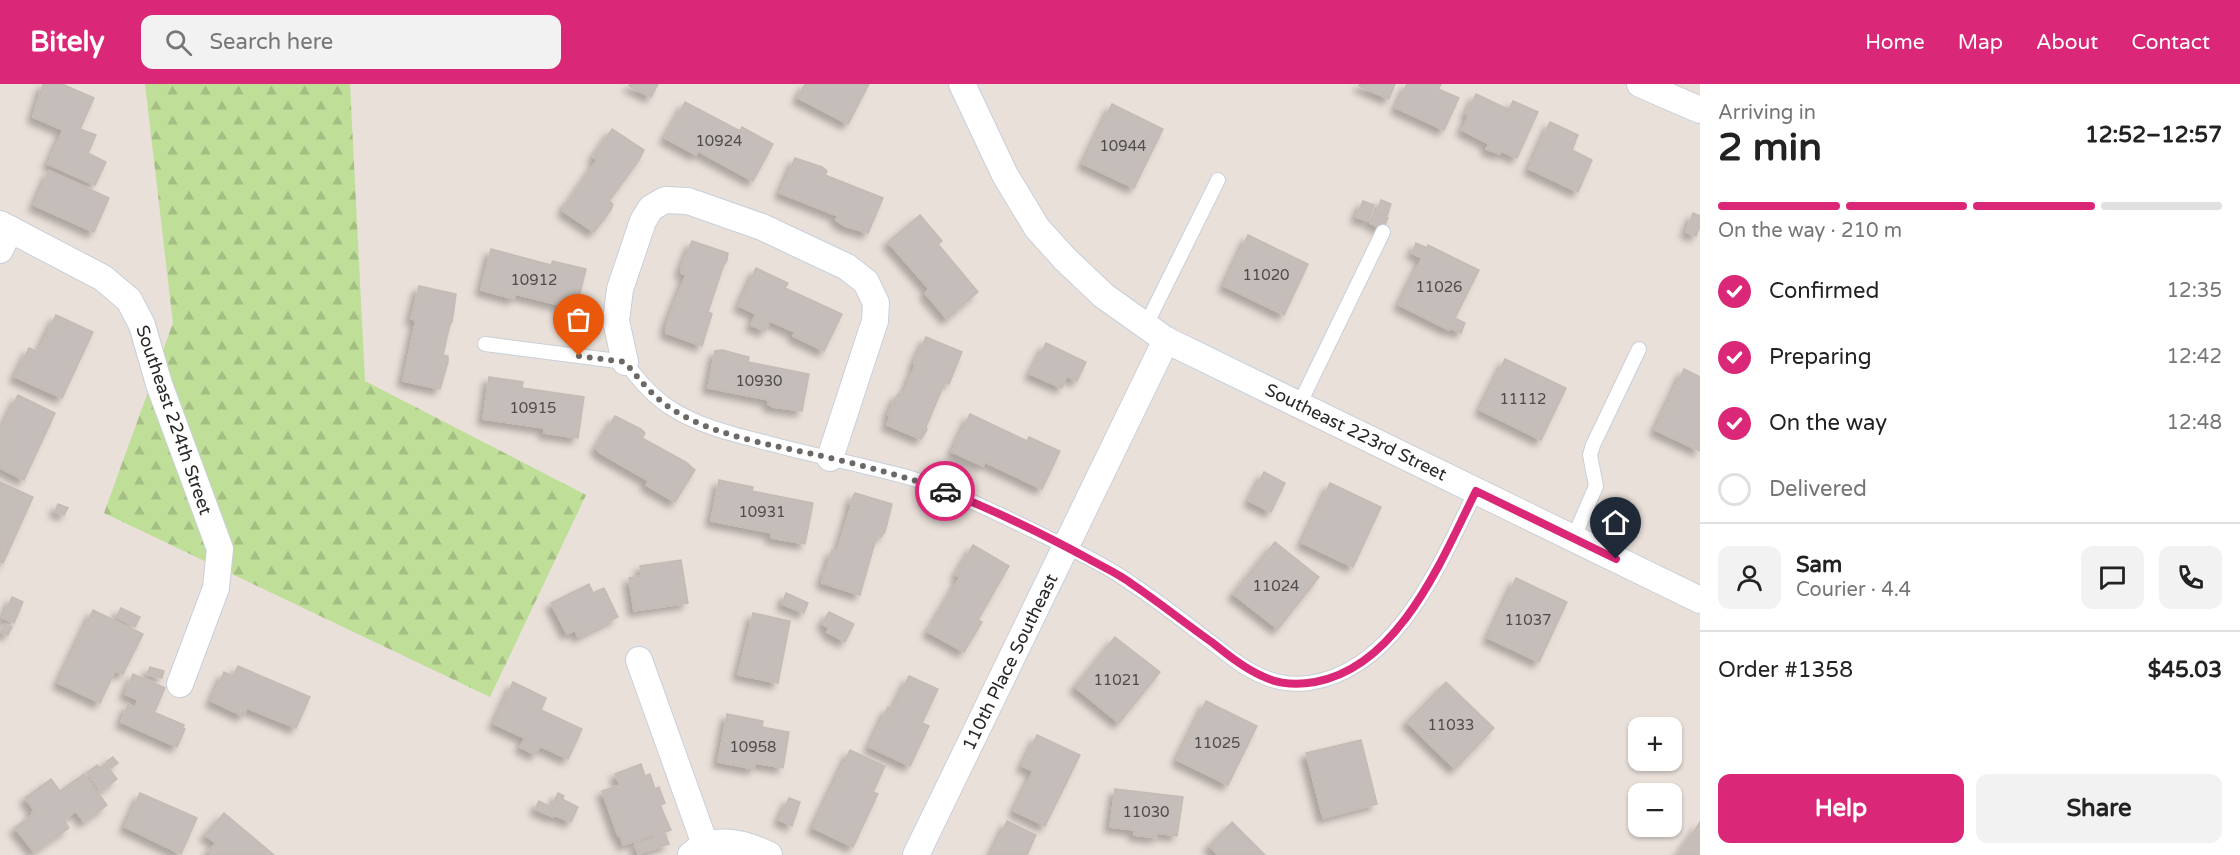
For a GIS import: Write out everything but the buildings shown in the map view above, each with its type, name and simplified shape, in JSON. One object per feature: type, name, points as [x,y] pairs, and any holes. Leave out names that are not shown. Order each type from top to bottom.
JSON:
[{"type":"street","name":"Southeast 223rd Street","points":[[962,84],[1005,175],[1037,228],[1065,259],[1104,296],[1156,332],[1299,405],[1700,600]]},
{"type":"street","points":[[1640,84],[1700,110]]},
{"type":"street","points":[[625,362],[616,321],[620,289],[643,221],[651,208],[665,200],[688,201],[762,227],[847,267],[866,282],[876,303],[875,321],[830,458]]},
{"type":"street","name":"Southeast 224th Street","points":[[3,235],[103,278],[129,300],[142,325],[159,384],[220,549],[216,588],[180,684]]},
{"type":"street","name":"110th Place Southeast","points":[[916,855],[1066,547],[1156,332]]},
{"type":"street","points":[[639,660],[698,851],[726,841],[753,847],[769,855]]},
{"type":"lane","points":[[1156,332],[1218,180]]},
{"type":"lane","points":[[1299,405],[1383,232]]},
{"type":"lane","points":[[485,344],[625,362],[645,387],[668,406],[701,424],[737,436],[910,478],[972,501],[1066,547],[1131,583],[1234,659],[1262,676],[1284,683],[1306,683],[1329,679],[1356,666],[1385,643],[1433,576],[1476,491]]},
{"type":"lane","points":[[1574,538],[1596,486],[1590,455],[1593,445],[1639,349]]},
{"type":"green space","points":[[145,84],[350,84],[365,381],[586,495],[490,697],[104,513],[173,323]]},
{"type":"way so far","points":[[579,356],[625,362],[645,387],[668,406],[701,424],[737,436],[910,478],[945,491]]},
{"type":"route","points":[[945,491],[972,501],[1066,547],[1131,583],[1234,659],[1262,676],[1284,683],[1306,683],[1329,679],[1356,666],[1385,643],[1433,576],[1476,491],[1616,559]]}]
